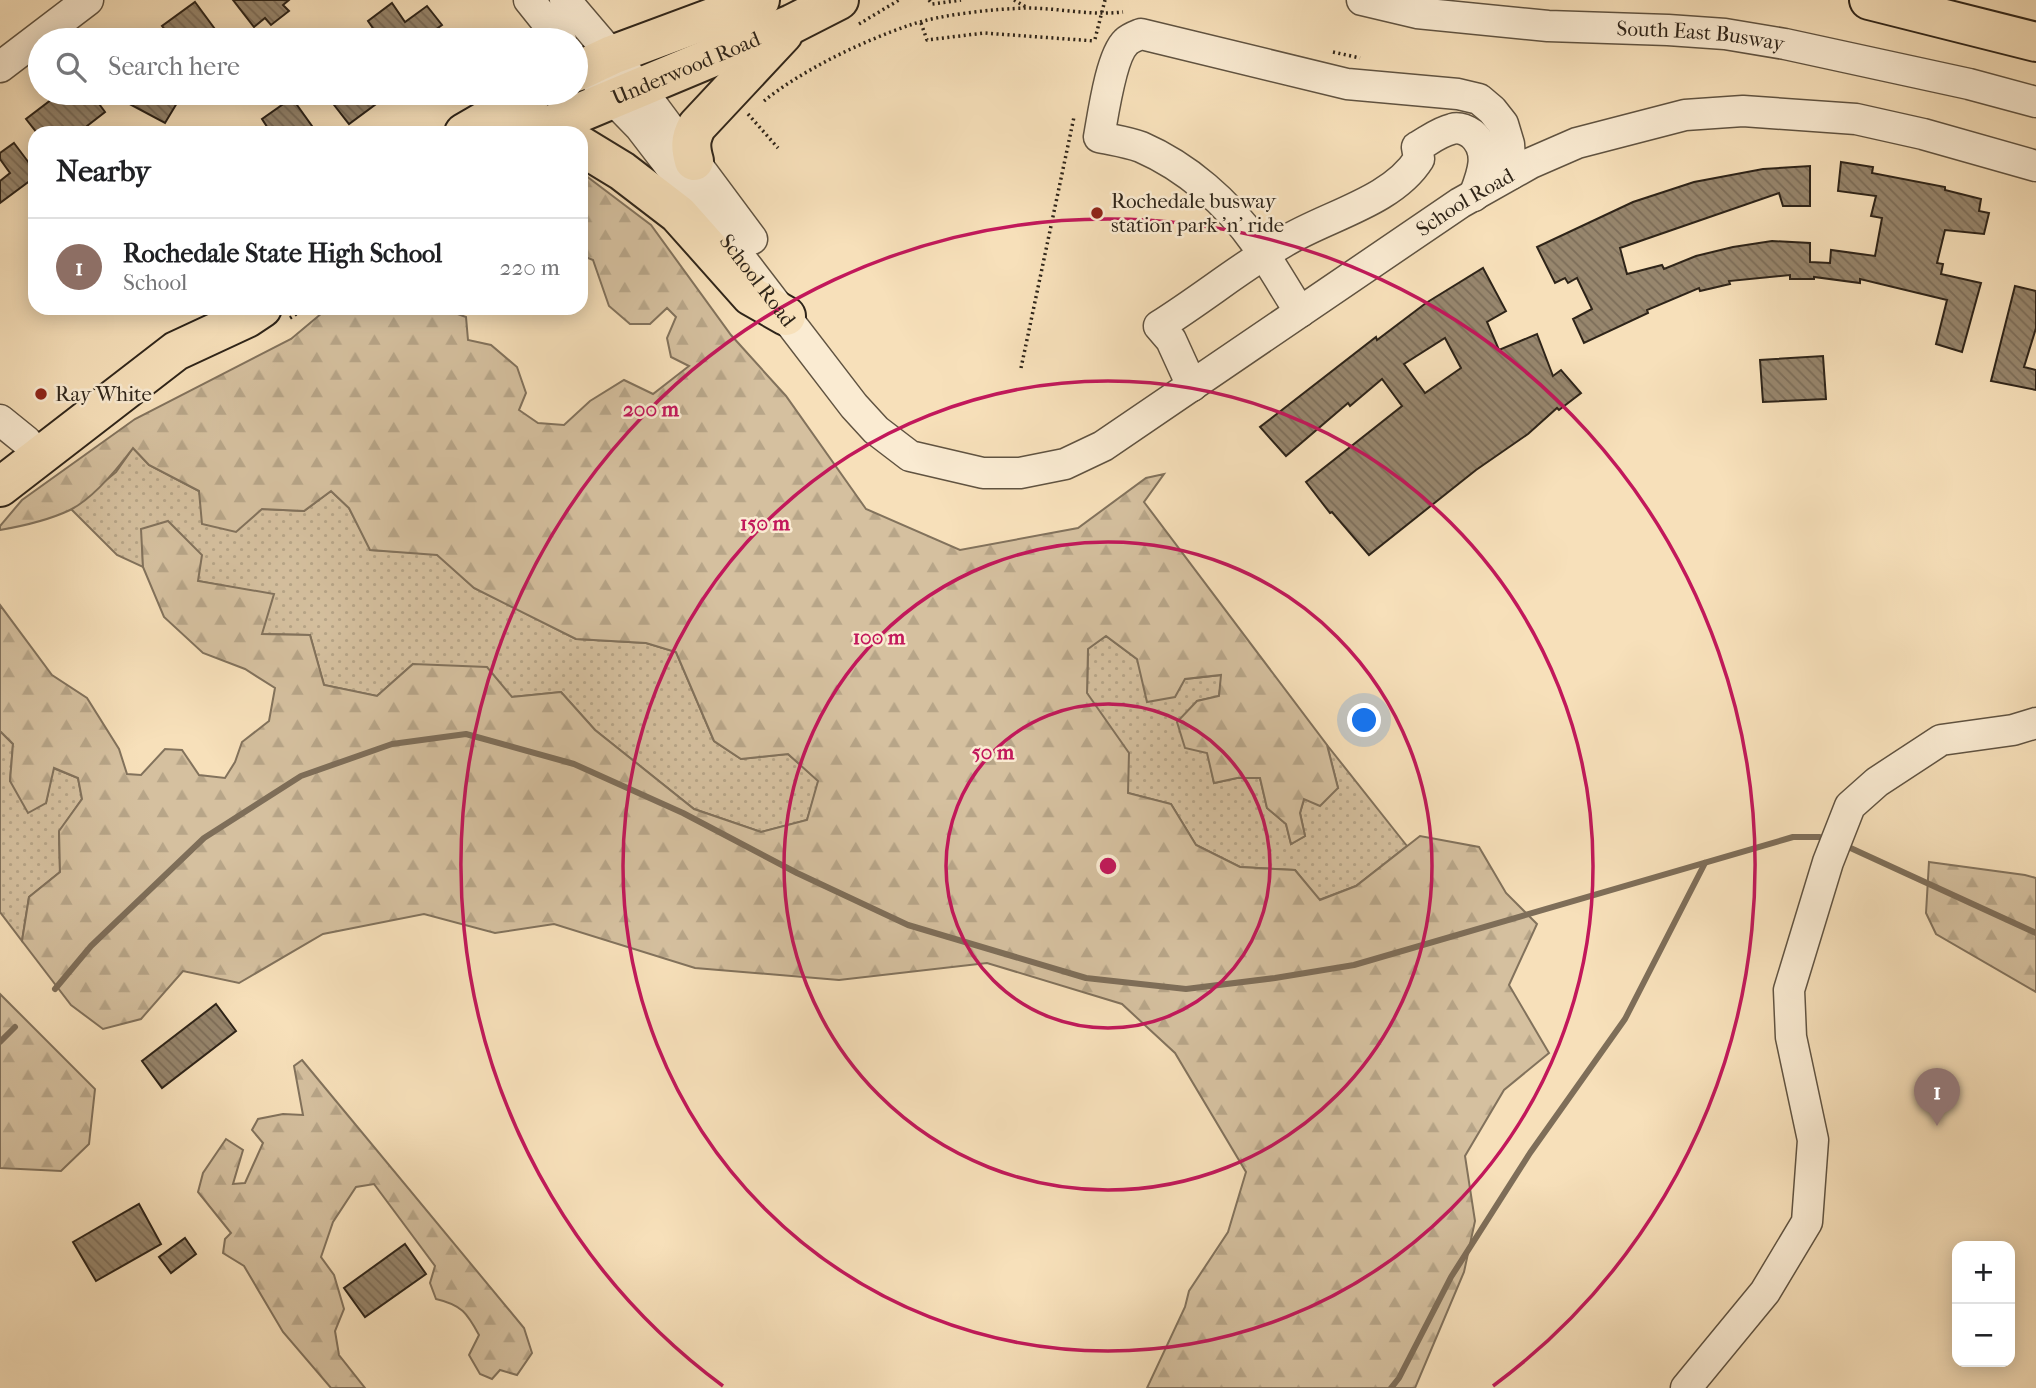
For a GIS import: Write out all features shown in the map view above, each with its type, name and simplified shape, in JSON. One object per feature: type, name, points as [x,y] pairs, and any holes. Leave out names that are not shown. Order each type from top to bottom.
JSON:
[{"type":"main road","name":"Underwood Road","points":[[588,57],[760,0]]},
{"type":"main road","points":[[1869,0],[2036,42]]},
{"type":"main road","name":"Underwood Road","points":[[549,126],[792,24],[845,14]]},
{"type":"main road","points":[[694,161],[691,138],[697,126],[792,24]]},
{"type":"main road","points":[[476,126],[512,105]]},
{"type":"main road","points":[[588,150],[622,171],[678,214],[751,296],[786,316]]},
{"type":"main road","points":[[0,487],[16,445],[193,315]]},
{"type":"main road","points":[[16,445],[176,351],[252,315]]},
{"type":"street","points":[[51,28],[88,0]]},
{"type":"street","points":[[529,0],[554,28]]},
{"type":"street","points":[[565,0],[573,28]]},
{"type":"street","name":"South East Busway","points":[[1362,0],[1417,13],[1535,25],[1725,34],[1786,44],[1969,84],[2036,102]]},
{"type":"street","points":[[1300,312],[1264,255],[1236,218],[1198,181],[1140,147],[1099,137],[1110,80],[1118,55],[1127,41],[1141,34],[1348,84],[1458,94],[1479,99],[1503,124],[1509,145],[1511,174]]},
{"type":"street","points":[[0,67],[28,46]]},
{"type":"street","name":"School Road","points":[[588,64],[626,93],[694,161],[869,395],[889,417],[949,465]]},
{"type":"street","name":"School Road","points":[[626,93],[640,127],[854,406],[876,430],[911,456],[982,473],[1020,473],[1065,464],[1103,446],[1405,240],[1511,174],[1577,143],[1685,115],[1743,111],[1856,119],[1923,134],[2036,166]]},
{"type":"street","points":[[1192,386],[1171,340],[1159,326],[1264,255],[1307,229],[1365,204],[1411,173],[1419,159],[1417,147],[1453,128],[1466,129],[1478,139],[1484,151],[1483,171],[1474,196]]},
{"type":"street","points":[[1686,1388],[1765,1292],[1807,1222],[1813,1140],[1791,1037],[1789,990],[1828,862],[1850,806],[1877,782],[1941,740],[2013,730],[2036,723]]},
{"type":"path","points":[[845,14],[899,0]]},
{"type":"path","points":[[929,0],[932,4],[961,0]]},
{"type":"path","points":[[1014,0],[1027,8]]},
{"type":"path","points":[[921,23],[926,40],[984,33],[1015,33],[1094,43],[1105,0]]},
{"type":"path","points":[[759,105],[817,65],[921,23],[951,16],[1027,8],[1101,15]]},
{"type":"path","points":[[1021,368],[1077,106]]},
{"type":"path","points":[[748,114],[778,148]]},
{"type":"green space","points":[[588,177],[651,225],[731,335],[786,396],[866,509],[960,550],[1078,528],[1146,478],[1164,474],[1144,502],[1327,745],[1338,788],[1320,806],[1304,799],[1300,813],[1305,836],[1291,844],[1286,824],[1267,808],[1260,778],[1237,778],[1214,783],[1207,753],[1185,748],[1177,722],[1197,701],[1219,696],[1221,675],[1185,679],[1175,697],[1147,702],[1137,659],[1106,636],[1088,649],[1087,693],[1129,753],[1128,793],[1171,804],[1196,845],[1240,867],[1295,870],[1320,900],[1356,886],[1420,836],[1479,847],[1506,893],[1537,924],[1509,985],[1549,1053],[1504,1090],[1465,1156],[1475,1221],[1464,1272],[1415,1388],[1147,1388],[1185,1307],[1189,1291],[1228,1232],[1246,1172],[1175,1053],[1122,1004],[987,963],[839,980],[695,968],[554,924],[495,933],[424,914],[323,934],[239,983],[183,971],[141,1019],[103,1029],[71,1005],[22,941],[29,897],[60,872],[59,831],[82,799],[78,778],[54,768],[46,803],[28,813],[10,781],[13,744],[0,731],[0,605],[52,675],[87,698],[119,749],[127,774],[141,775],[165,749],[182,750],[199,775],[225,778],[235,762],[242,742],[269,721],[275,688],[245,669],[203,653],[164,617],[143,567],[141,529],[168,521],[202,555],[198,581],[274,594],[262,634],[310,635],[324,685],[377,696],[413,664],[487,667],[512,697],[561,692],[595,730],[694,809],[761,832],[807,820],[818,781],[788,754],[741,759],[714,741],[676,652],[646,643],[576,639],[474,588],[437,555],[370,550],[349,508],[331,491],[304,511],[262,509],[236,532],[202,524],[199,491],[149,465],[133,448],[104,482],[70,510],[45,520],[0,530],[0,526],[22,500],[135,419],[291,339],[320,315],[466,317],[468,340],[491,345],[517,367],[526,393],[519,410],[538,423],[564,425],[590,401],[624,380],[653,394],[689,366],[671,357],[667,338],[676,317],[667,308],[650,324],[630,324],[609,306],[593,260],[588,258]]},
{"type":"green space","points":[[133,448],[149,465],[199,491],[262,509],[304,511],[331,491],[349,508],[371,550],[437,554],[474,588],[576,639],[646,643],[676,652],[714,741],[741,759],[788,754],[819,781],[807,820],[761,832],[694,809],[595,730],[561,692],[512,697],[413,664],[377,696],[324,685],[310,635],[261,634],[273,595],[198,581],[142,530],[143,567],[117,555],[71,509],[116,472]]},
{"type":"green space","points":[[1106,636],[1137,659],[1185,679],[1222,675],[1219,696],[1197,701],[1214,783],[1237,778],[1260,778],[1267,808],[1286,824],[1291,844],[1305,836],[1300,813],[1304,799],[1338,788],[1327,745],[1407,846],[1356,886],[1319,900],[1295,870],[1240,867],[1196,845],[1171,804],[1128,793],[1087,693],[1088,648]]},
{"type":"green space","points":[[0,731],[13,744],[10,781],[46,803],[53,768],[78,778],[82,799],[59,832],[60,872],[29,897],[22,941],[0,912]]},
{"type":"green space","points":[[1929,862],[2036,878],[2036,992],[1936,934],[1926,913]]},
{"type":"green space","points":[[0,994],[95,1089],[89,1144],[61,1171],[0,1168]]},
{"type":"green space","points":[[302,1060],[524,1328],[532,1353],[517,1375],[500,1370],[492,1379],[480,1374],[469,1355],[479,1335],[475,1327],[458,1307],[436,1299],[430,1283],[435,1266],[374,1184],[356,1187],[333,1222],[321,1257],[334,1275],[344,1309],[335,1331],[339,1355],[365,1388],[331,1388],[283,1332],[244,1266],[223,1253],[225,1239],[231,1233],[198,1192],[203,1173],[226,1139],[243,1150],[233,1184],[245,1183],[263,1143],[252,1130],[258,1119],[283,1114],[303,1115],[294,1066]]},
{"type":"building","points":[[233,0],[289,0],[283,5],[289,11],[271,25],[265,18],[254,27]]},
{"type":"building","points":[[195,2],[214,28],[164,28],[162,26]]},
{"type":"building","points":[[392,3],[405,22],[427,6],[442,25],[438,28],[373,28],[368,21]]},
{"type":"building","points":[[44,105],[100,105],[105,112],[87,126],[32,126],[26,119]]},
{"type":"building","points":[[131,105],[176,105],[165,123]]},
{"type":"building","points":[[282,105],[297,105],[312,126],[266,126],[262,119]]},
{"type":"building","points":[[334,105],[375,105],[349,124]]},
{"type":"building","points":[[14,143],[28,162],[28,182],[0,203],[0,181],[10,173],[0,159],[0,153]]},
{"type":"building","points":[[1841,162],[1873,167],[1872,173],[1945,187],[1945,190],[1981,199],[1979,211],[1989,213],[1984,234],[1945,230],[1937,263],[1943,264],[1941,274],[1981,283],[1962,352],[1936,344],[1947,300],[1860,279],[1860,283],[1814,277],[1790,279],[1790,275],[1729,281],[1730,284],[1700,291],[1699,288],[1647,310],[1648,313],[1584,343],[1573,319],[1592,309],[1577,278],[1568,283],[1565,278],[1555,283],[1537,247],[1633,202],[1694,182],[1763,169],[1810,166],[1810,206],[1783,206],[1779,193],[1620,248],[1627,274],[1662,265],[1664,269],[1696,256],[1772,241],[1810,243],[1810,262],[1830,263],[1831,250],[1875,256],[1882,218],[1871,216],[1876,196],[1838,191]]},
{"type":"building","points":[[1483,268],[1506,311],[1487,322],[1499,350],[1537,334],[1553,376],[1561,370],[1581,393],[1559,410],[1557,408],[1528,434],[1476,470],[1369,555],[1306,482],[1402,406],[1382,379],[1350,406],[1348,403],[1286,456],[1260,427],[1376,337],[1377,340],[1426,303]],"holes":[[[1445,338],[1461,368],[1425,393],[1404,364]]]},
{"type":"building","points":[[2015,286],[2036,291],[2036,328],[2024,367],[2036,370],[2036,390],[1991,381]]},
{"type":"building","points":[[1823,356],[1826,399],[1763,402],[1760,360]]},
{"type":"building","points":[[216,1004],[236,1031],[162,1088],[142,1061]]},
{"type":"building","points":[[139,1204],[161,1244],[96,1281],[73,1242]]},
{"type":"building","points":[[185,1238],[196,1254],[171,1273],[159,1257]]},
{"type":"building","points":[[405,1244],[426,1274],[365,1317],[344,1288]]},
{"type":"waterway","points":[[55,989],[91,946],[204,838],[301,776],[392,744],[466,734],[574,764],[683,813],[797,873],[908,925],[1086,978],[1186,989],[1354,965],[1793,837],[1827,839]]},
{"type":"waterway","points":[[1844,845],[2036,933]]},
{"type":"waterway","points":[[1391,1388],[1399,1378],[1451,1277],[1530,1153],[1625,1019],[1705,863]]},
{"type":"waterway","points":[[0,1042],[15,1027]]},
{"type":"place","name":"Rochedale busway station park 'n' ride","points":[[1097,213]]},
{"type":"place","name":"Ray White","points":[[41,394]]},
{"type":"place","name":"Rochedale State High School","points":[[1937,1126]]}]
